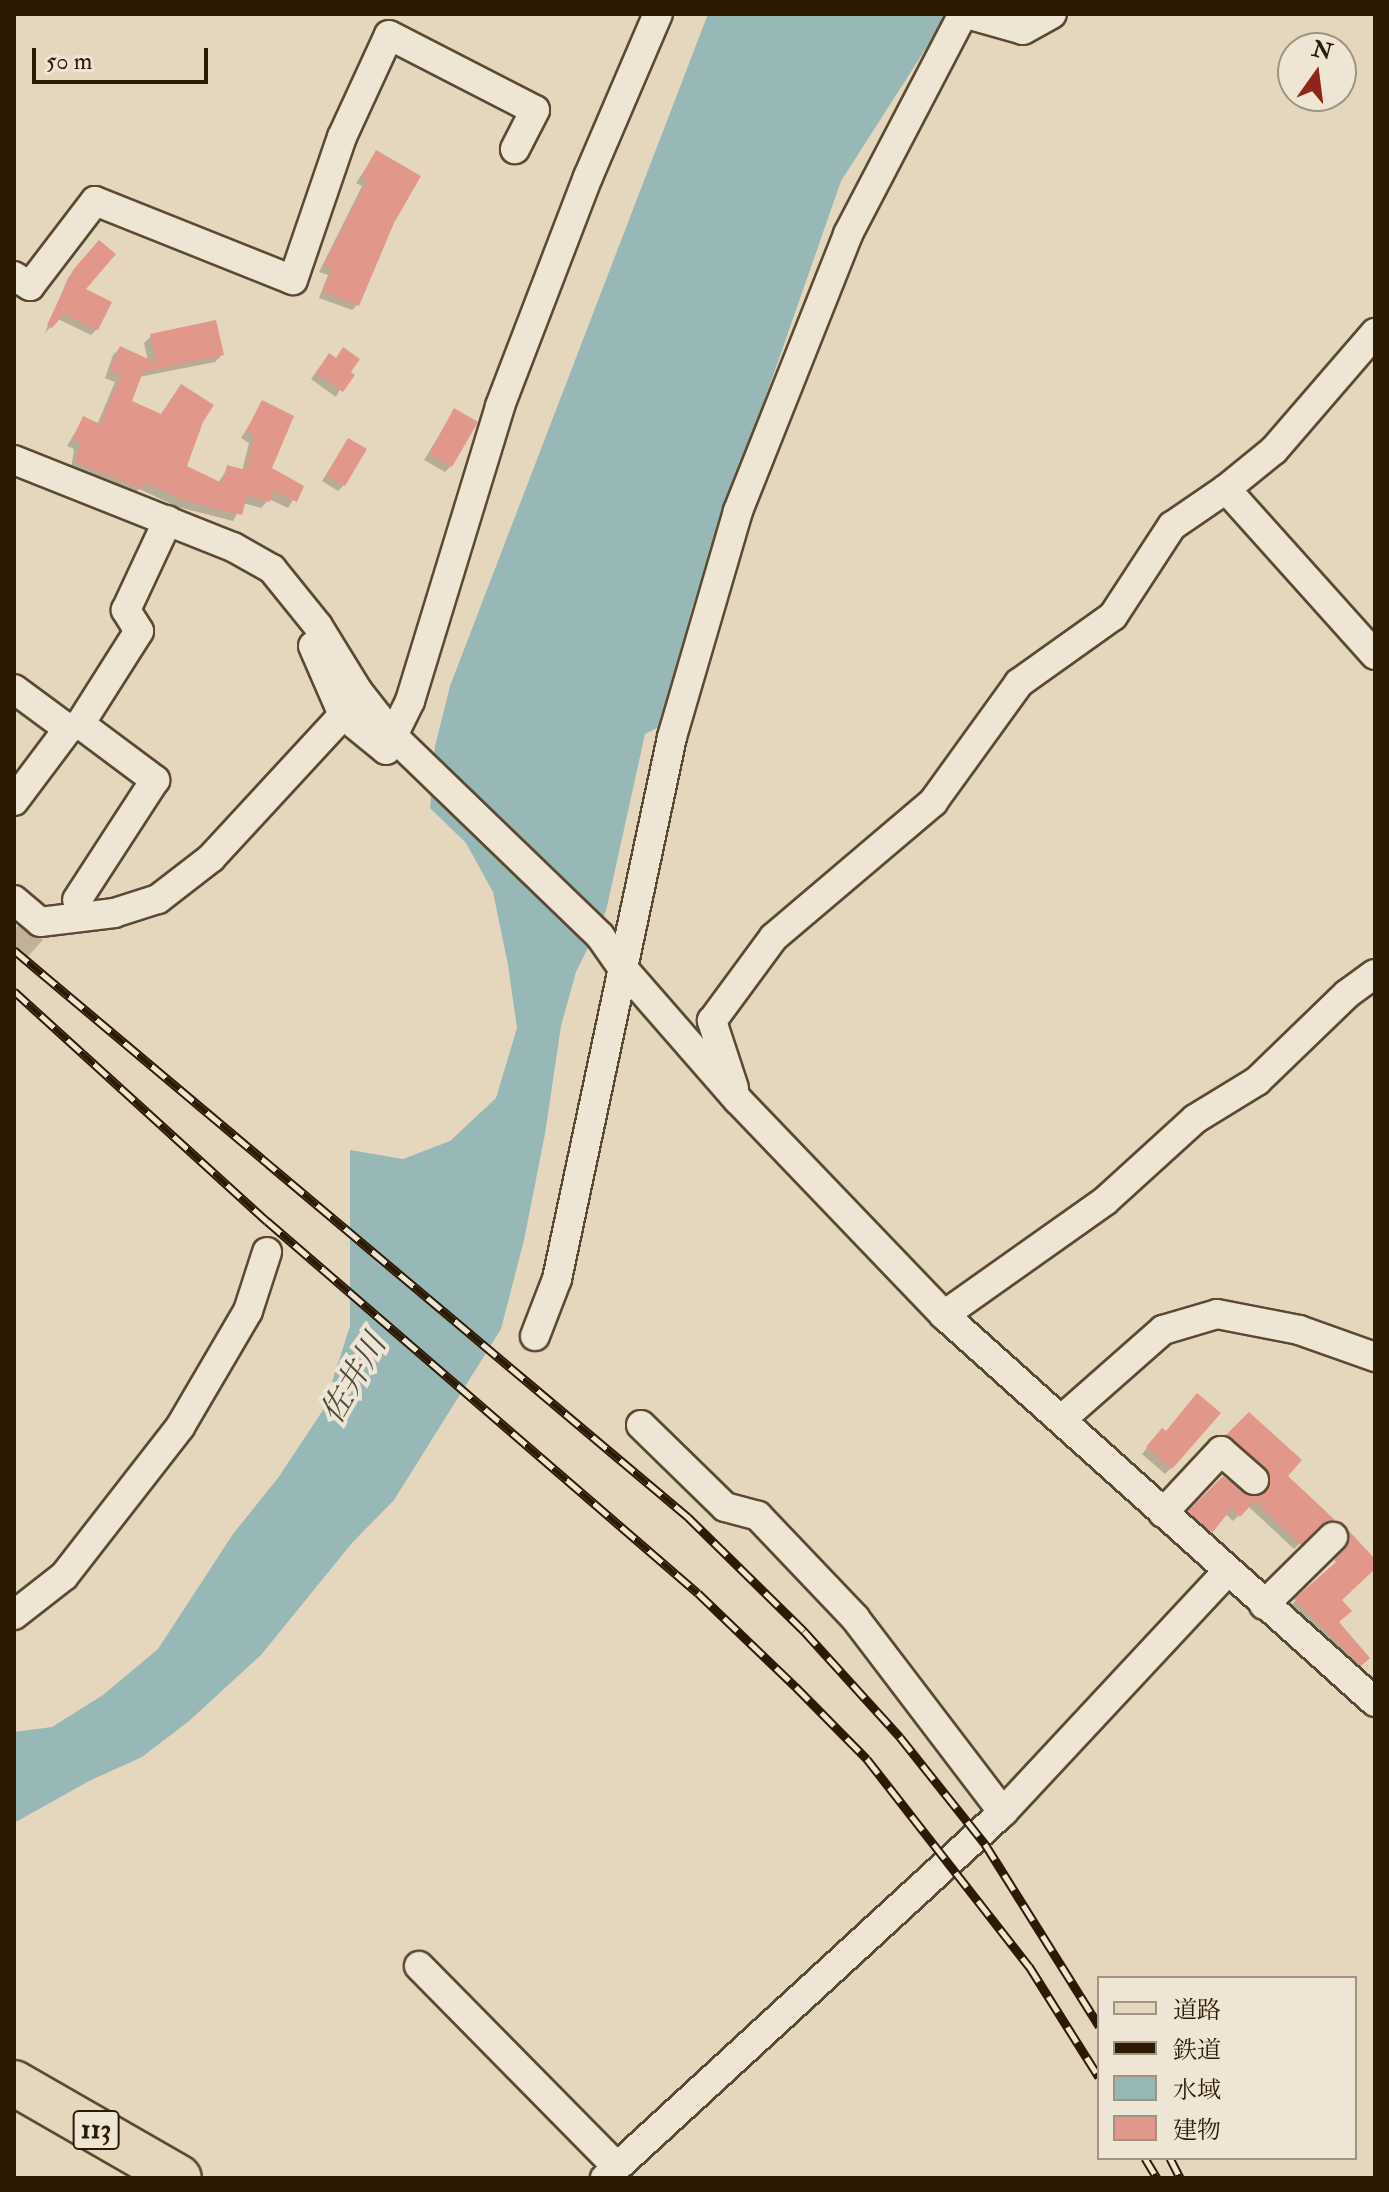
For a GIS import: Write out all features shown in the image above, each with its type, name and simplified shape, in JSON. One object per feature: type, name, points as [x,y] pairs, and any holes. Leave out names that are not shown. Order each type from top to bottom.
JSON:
[{"type":"main road","name":"113","points":[[23,2097],[179,2178]]},
{"type":"street","points":[[318,626],[309,635],[343,715],[386,750],[410,701],[500,406],[588,177],[658,14]]},
{"type":"street","points":[[535,1336],[557,1279],[614,955],[672,737],[738,511],[848,234],[965,14],[1023,30],[1052,14]]},
{"type":"street","points":[[14,276],[30,286],[95,201],[293,280],[342,137],[389,35],[535,110],[515,149]]},
{"type":"street","points":[[738,1100],[712,1021],[774,937],[933,802],[1019,683],[1113,616],[1172,526],[1226,489],[1274,450],[1375,333]]},
{"type":"street","points":[[14,460],[233,547],[272,569],[318,626],[358,691],[394,737],[614,955],[738,1100],[944,1315],[1375,1702]]},
{"type":"street","points":[[1226,489],[1375,655]]},
{"type":"street","points":[[14,801],[74,727],[139,631],[126,610],[168,520]]},
{"type":"street","points":[[14,689],[155,780],[77,900]]},
{"type":"street","points":[[14,900],[40,922],[114,913],[158,899],[211,858],[343,715]]},
{"type":"street","points":[[944,1315],[1105,1201],[1195,1119],[1257,1081],[1347,994],[1375,974]]},
{"type":"street","points":[[14,1615],[64,1576],[180,1427],[248,1311],[267,1252]]},
{"type":"street","points":[[1062,1419],[1163,1330],[1217,1314],[1299,1330],[1375,1357]]},
{"type":"street","points":[[641,1425],[725,1507],[758,1516],[845,1607],[1003,1812]]},
{"type":"street","points":[[1163,1513],[1221,1451],[1254,1480]]},
{"type":"street","points":[[1264,1605],[1333,1537]]},
{"type":"street","points":[[419,1966],[610,2172],[1003,1812],[1227,1572]]},
{"type":"water","name":"佐井川","points":[[708,14],[948,14],[841,181],[692,608],[663,725],[645,734],[606,911],[576,972],[561,1026],[545,1134],[524,1240],[501,1329],[394,1500],[352,1543],[261,1655],[189,1721],[142,1757],[89,1781],[14,1823],[14,1732],[52,1727],[103,1695],[158,1649],[233,1534],[278,1478],[323,1410],[350,1326],[350,1150],[403,1159],[450,1141],[496,1098],[517,1028],[508,965],[493,892],[466,843],[430,808],[435,746],[450,686]]},
{"type":"building","points":[[376,150],[421,176],[394,223],[359,306],[323,292],[332,269],[323,266],[367,180],[361,177]]},
{"type":"building","points":[[99,240],[116,254],[86,289],[112,302],[98,330],[64,314],[52,328],[47,325],[73,270]]},
{"type":"building","points":[[216,320],[224,355],[143,372],[132,401],[161,414],[181,384],[214,405],[203,422],[187,466],[222,483],[227,465],[246,470],[254,435],[246,431],[262,400],[294,416],[272,468],[304,486],[297,502],[273,491],[270,502],[247,496],[242,515],[186,501],[145,482],[142,489],[76,463],[80,442],[73,439],[83,416],[100,424],[121,375],[110,370],[120,346],[157,363],[150,334]]},
{"type":"building","points":[[343,347],[360,359],[351,372],[355,375],[343,392],[316,373],[329,353],[336,358]]},
{"type":"building","points":[[454,408],[478,422],[452,467],[429,454]]},
{"type":"building","points":[[348,438],[367,449],[345,486],[326,475]]},
{"type":"building","points":[[1197,1393],[1221,1413],[1172,1469],[1146,1447],[1162,1428],[1166,1431]]},
{"type":"building","points":[[1249,1412],[1302,1460],[1288,1476],[1335,1520],[1322,1524],[1301,1545],[1255,1501],[1240,1517],[1232,1508],[1212,1533],[1188,1511],[1223,1476],[1250,1496],[1267,1491],[1270,1475],[1266,1468],[1226,1435]]},
{"type":"building","points":[[1349,1531],[1375,1559],[1375,1569],[1342,1600],[1352,1611],[1339,1622],[1370,1658],[1361,1666],[1294,1599],[1336,1562],[1334,1560],[1349,1542]]},
{"type":"tunnel","points":[[14,951],[40,922]]},
{"type":"railway","points":[[14,950],[688,1517],[804,1631],[900,1737],[985,1844],[1097,2023]]},
{"type":"railway","points":[[14,991],[267,1221],[698,1593],[796,1687],[867,1759],[1029,1966],[1097,2074]]},
{"type":"railway","points":[[1146,2160],[1157,2178]]},
{"type":"railway","points":[[1171,2160],[1180,2178]]}]
